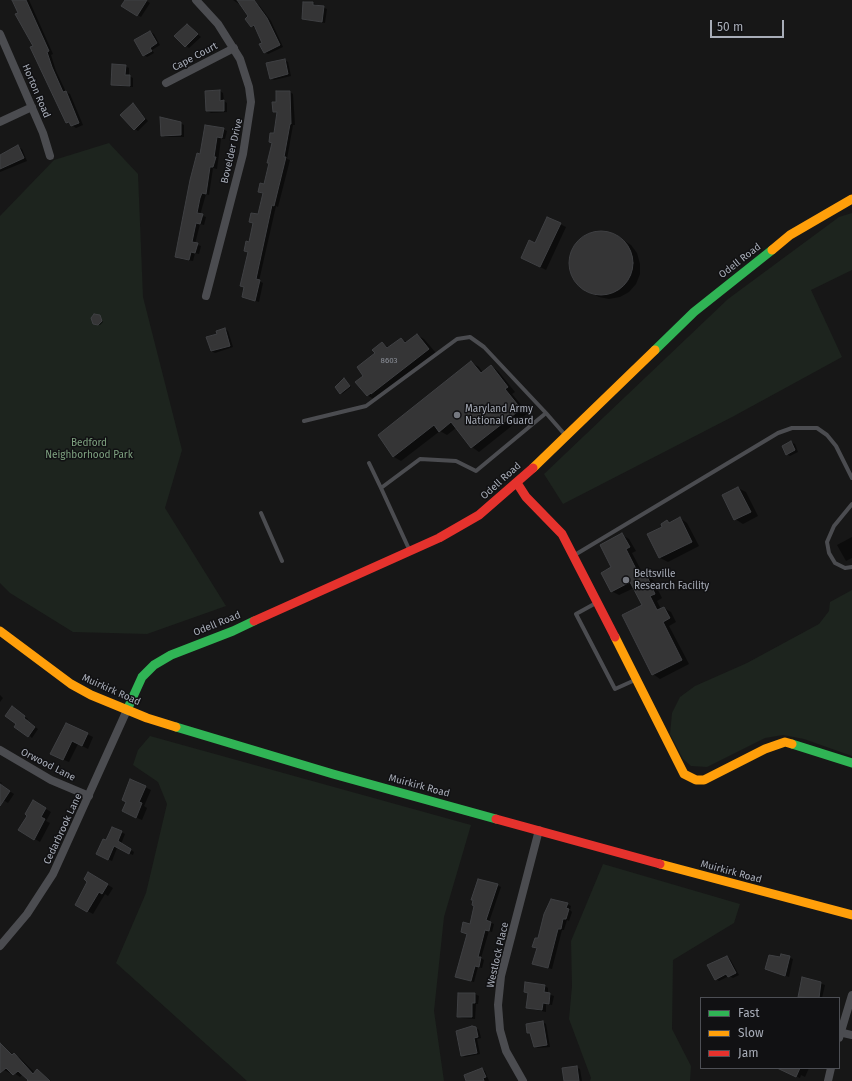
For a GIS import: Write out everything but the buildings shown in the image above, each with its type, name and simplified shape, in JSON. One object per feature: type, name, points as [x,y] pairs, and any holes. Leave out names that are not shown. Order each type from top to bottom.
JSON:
[{"type":"street","name":"Bovelder Drive","points":[[196,0],[218,24],[240,59],[249,88],[250,117],[243,154],[206,296]]},
{"type":"street","name":"Horton Road","points":[[0,34],[32,107],[50,156]]},
{"type":"street","name":"Cape Court","points":[[166,83],[234,48]]},
{"type":"street","points":[[0,122],[32,107]]},
{"type":"street","name":"Odell Road","points":[[127,710],[142,677],[154,665],[171,655],[233,630],[439,538],[479,515],[566,436],[694,312],[790,235],[852,199]]},
{"type":"street","points":[[516,483],[526,497],[562,534],[676,762],[684,774],[696,780],[704,780],[765,749],[785,742],[852,763]]},
{"type":"street","name":"Muirkirk Road","points":[[0,631],[71,684],[91,695],[127,710],[185,730],[333,774],[852,915]]},
{"type":"street","name":"Cedarbrook Lane","points":[[0,946],[27,914],[53,874],[127,710]]},
{"type":"street","name":"Orwood Lane","points":[[0,750],[51,780],[89,796]]},
{"type":"street","name":"Westlock Place","points":[[523,1081],[506,1051],[500,1030],[498,1005],[501,976],[539,830]]},
{"type":"street","points":[[840,1031],[852,995]]},
{"type":"street","points":[[840,1034],[852,1035]]},
{"type":"street","points":[[828,1081],[831,1069]]},
{"type":"lane","points":[[304,421],[366,406],[457,339],[470,337],[484,347],[566,436]]},
{"type":"lane","points":[[381,488],[420,460],[456,461],[476,471],[546,413]]},
{"type":"lane","points":[[573,556],[771,437],[792,428],[817,428],[827,435],[836,446],[852,478]]},
{"type":"lane","points":[[369,463],[410,550]]},
{"type":"lane","points":[[852,504],[834,526],[827,542],[828,553],[835,563],[845,568],[852,567]]},
{"type":"lane","points":[[261,513],[282,561]]},
{"type":"lane","points":[[596,603],[576,614],[615,689],[635,680]]},
{"type":"green space","name":"Bedford Neighborhood Park","points":[[109,143],[138,174],[143,297],[182,450],[165,508],[226,606],[147,634],[73,632],[10,593],[0,583],[0,216],[54,160]]},
{"type":"green space","points":[[852,213],[852,270],[811,290],[842,357],[734,416],[563,504],[544,474],[728,299],[839,217]]},
{"type":"green space","points":[[852,590],[852,756],[804,739],[783,735],[765,738],[707,767],[691,766],[683,759],[670,734],[672,713],[680,697],[695,686],[747,663],[819,624],[829,611],[830,602]]},
{"type":"green space","points":[[150,736],[471,825],[444,917],[434,1011],[444,1081],[247,1081],[116,963],[146,893],[167,804],[158,782],[133,765],[138,750]]},
{"type":"green space","points":[[603,864],[740,904],[734,923],[673,960],[672,1029],[691,1066],[690,1081],[590,1081],[591,1078],[569,1019],[572,986],[571,941]]},
{"type":"traffic: fast","points":[[655,350],[694,312],[772,250]]},
{"type":"traffic: fast","points":[[127,710],[142,677],[154,665],[171,655],[233,631],[254,621]]},
{"type":"traffic: fast","points":[[176,727],[333,774],[496,819]]},
{"type":"traffic: fast","points":[[792,744],[852,763]]},
{"type":"traffic: slow","points":[[772,250],[790,235],[852,199]]},
{"type":"traffic: slow","points":[[533,468],[655,350]]},
{"type":"traffic: slow","points":[[0,631],[71,684],[91,695],[147,718],[176,727]]},
{"type":"traffic: slow","points":[[615,637],[684,774],[696,780],[704,780],[765,749],[785,742],[792,744]]},
{"type":"traffic: slow","points":[[660,864],[852,915]]},
{"type":"traffic: jam","points":[[254,621],[439,538],[479,515],[533,468]]},
{"type":"traffic: jam","points":[[517,483],[526,497],[562,534],[615,637]]},
{"type":"traffic: jam","points":[[496,819],[660,864]]},
{"type":"place","name":"Maryland Army National Guard","points":[[457,415]]},
{"type":"place","name":"Beltsville Research Facility","points":[[626,580]]}]
